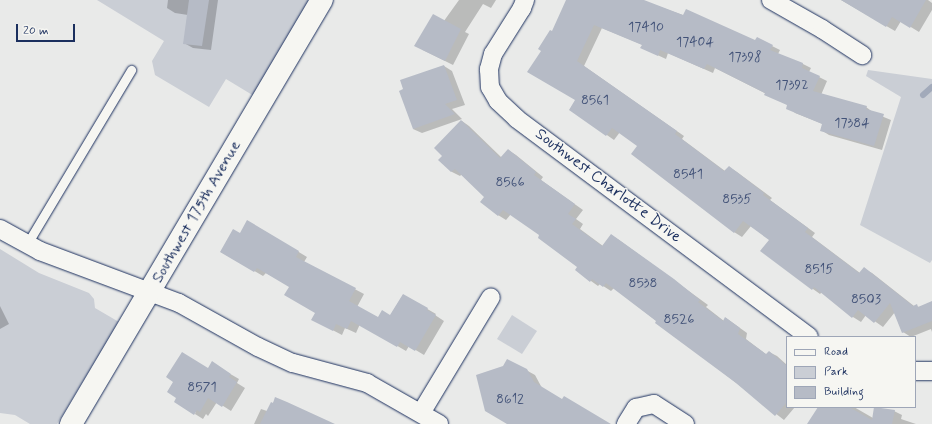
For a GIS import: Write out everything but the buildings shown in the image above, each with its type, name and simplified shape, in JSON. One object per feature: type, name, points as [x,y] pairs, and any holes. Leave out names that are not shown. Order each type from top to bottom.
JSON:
[{"type":"main road","name":"Southwest 175th Avenue","points":[[71,424],[322,0]]},
{"type":"street","name":"Southwest Charlotte Drive","points":[[525,0],[522,8],[493,54],[489,68],[490,87],[498,101],[517,119],[808,336]]},
{"type":"street","points":[[771,0],[822,29],[862,55]]},
{"type":"street","points":[[0,229],[27,244],[179,303],[258,347],[293,363],[367,383],[439,424]]},
{"type":"street","points":[[421,413],[491,297]]},
{"type":"street","points":[[916,371],[932,371]]},
{"type":"street","points":[[626,424],[636,408],[654,404],[685,424]]},
{"type":"lane","points":[[27,244],[131,70]]},
{"type":"green space","points":[[97,0],[310,0],[254,96],[226,79],[209,107],[155,75],[152,61],[164,41]]},
{"type":"green space","points":[[868,70],[932,79],[932,260],[930,263],[860,225],[901,97],[866,76]]},
{"type":"green space","points":[[0,249],[39,273],[89,293],[94,299],[95,308],[119,322],[57,424],[30,424],[15,415],[0,413]]},
{"type":"green space","points":[[512,315],[537,331],[522,354],[497,339]]},
{"type":"waterway","points":[[923,95],[932,87]]}]
